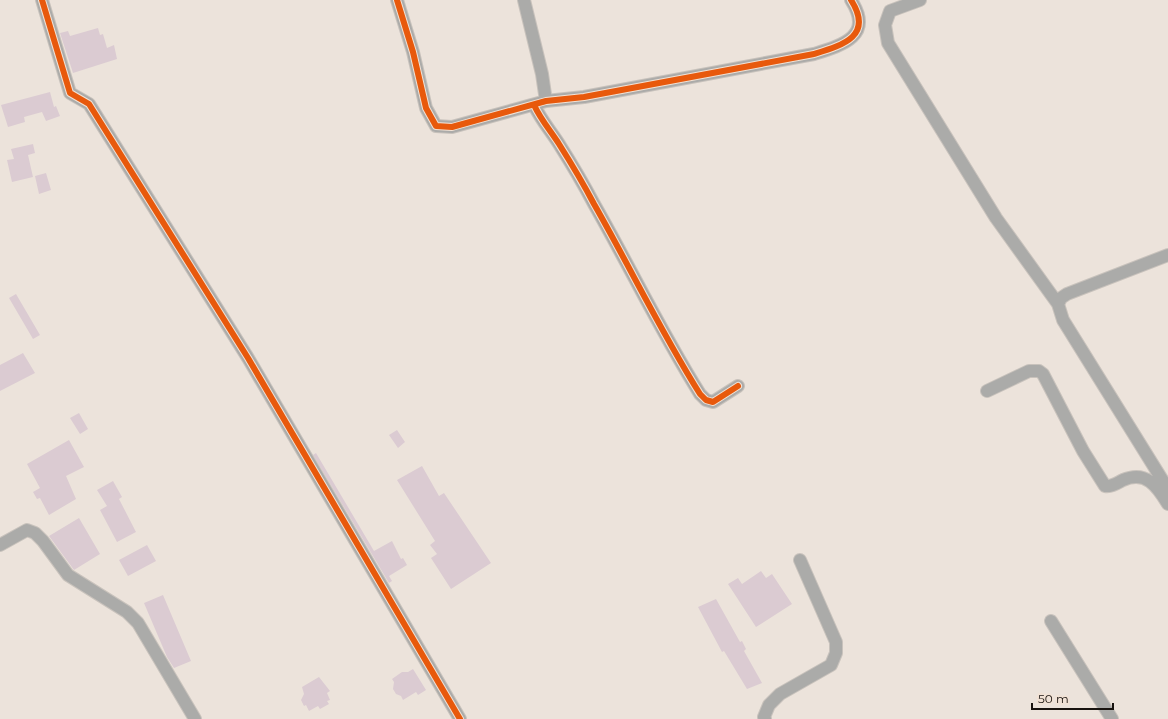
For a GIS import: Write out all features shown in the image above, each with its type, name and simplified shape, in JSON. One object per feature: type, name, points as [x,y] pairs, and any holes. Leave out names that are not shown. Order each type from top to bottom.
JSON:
[{"type":"street","points":[[42,0],[70,93],[89,104],[248,358],[460,719]]},
{"type":"street","points":[[397,0],[413,52],[426,108],[436,126],[452,127],[546,102],[584,97],[807,55],[842,45],[853,36],[860,20],[857,10],[850,0]]},
{"type":"street","points":[[524,0],[542,74],[546,102]]},
{"type":"street","points":[[920,0],[890,11],[885,25],[888,43],[996,218],[1058,304],[1062,320],[1168,489]]},
{"type":"street","points":[[534,105],[540,118],[558,142],[583,184],[620,250],[643,296],[700,394],[706,400],[712,402],[738,386]]},
{"type":"street","points":[[1058,304],[1067,294],[1168,255]]},
{"type":"street","points":[[987,391],[1029,372],[1039,371],[1043,374],[1083,451],[1105,486],[1111,486],[1131,478],[1145,478],[1156,484],[1168,504]]},
{"type":"street","points":[[0,545],[27,530],[35,533],[68,575],[127,612],[138,623],[195,719]]},
{"type":"street","points":[[765,719],[764,717],[769,705],[780,694],[831,665],[836,654],[836,642],[800,560]]},
{"type":"street","points":[[1051,621],[1112,719]]},
{"type":"building","points":[[98,28],[100,35],[103,34],[107,48],[114,45],[117,59],[73,73],[60,33],[68,31],[70,36]]},
{"type":"building","points":[[50,92],[54,107],[56,106],[60,116],[46,121],[42,112],[24,117],[25,122],[8,127],[1,105]]},
{"type":"building","points":[[33,144],[35,153],[28,155],[33,177],[12,182],[7,160],[14,159],[11,149]]},
{"type":"building","points":[[46,173],[51,190],[39,194],[35,176]]},
{"type":"building","points":[[16,294],[40,335],[33,339],[9,298]]},
{"type":"building","points":[[23,353],[35,373],[0,391],[0,365]]},
{"type":"building","points":[[79,413],[88,429],[80,434],[70,418]]},
{"type":"building","points":[[397,430],[405,442],[398,448],[389,435]]},
{"type":"building","points":[[69,440],[84,467],[66,476],[76,499],[49,515],[40,498],[37,499],[33,492],[40,488],[27,464]]},
{"type":"building","points":[[316,453],[374,551],[392,541],[401,559],[403,558],[407,565],[389,576],[392,581],[389,583],[313,455]]},
{"type":"building","points":[[422,466],[439,496],[444,493],[491,563],[451,589],[431,558],[437,554],[430,545],[435,541],[397,480]]},
{"type":"building","points":[[113,481],[122,497],[119,499],[136,532],[117,542],[100,510],[107,506],[97,490]]},
{"type":"building","points":[[79,518],[100,554],[74,570],[49,536]]},
{"type":"building","points":[[147,545],[156,561],[128,576],[119,560]]},
{"type":"building","points":[[761,571],[766,578],[772,574],[792,604],[756,627],[728,584],[738,578],[742,584]]},
{"type":"building","points":[[163,595],[191,661],[174,668],[167,657],[144,603]]},
{"type":"building","points":[[716,599],[740,642],[742,641],[746,649],[744,651],[762,683],[747,689],[724,651],[722,652],[698,607]]},
{"type":"building","points":[[413,669],[426,690],[418,695],[416,692],[403,700],[401,696],[396,694],[393,689],[394,682],[392,679],[402,672],[408,672]]},
{"type":"building","points":[[319,677],[330,691],[327,693],[330,700],[327,701],[329,704],[320,709],[318,706],[309,711],[301,700],[304,694],[302,687]]},
{"type":"cycle path","points":[[42,0],[70,93],[89,104],[248,358],[460,719]]},
{"type":"cycle path","points":[[397,0],[413,52],[426,108],[436,126],[452,127],[546,101],[584,97],[825,51],[845,42],[857,31],[859,22],[857,12],[851,0]]},
{"type":"cycle path","points":[[534,105],[581,181],[672,347],[700,394],[706,400],[713,402],[738,386]]}]
